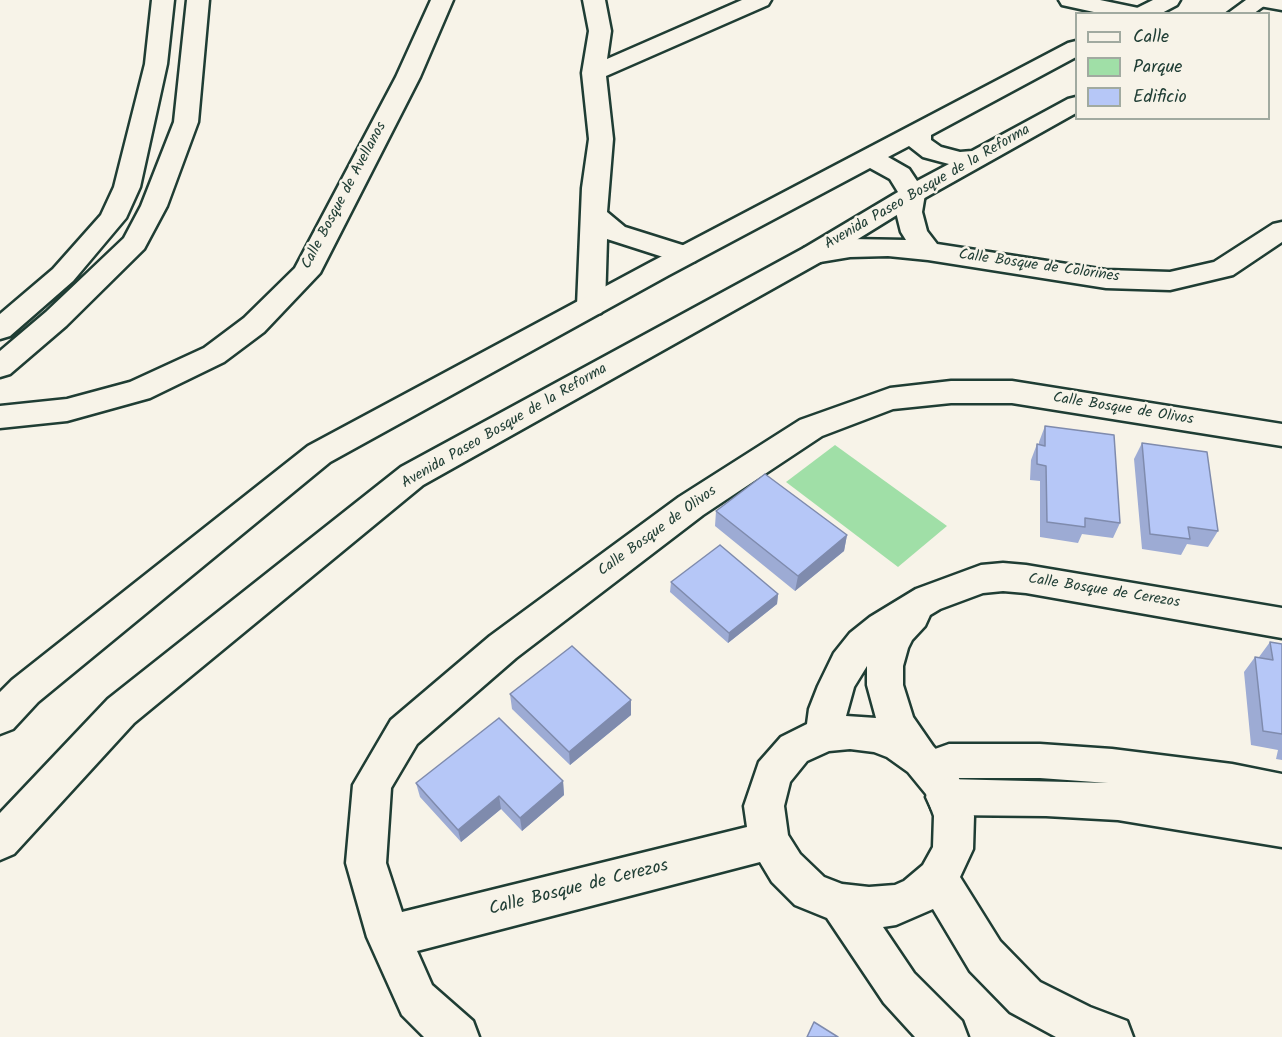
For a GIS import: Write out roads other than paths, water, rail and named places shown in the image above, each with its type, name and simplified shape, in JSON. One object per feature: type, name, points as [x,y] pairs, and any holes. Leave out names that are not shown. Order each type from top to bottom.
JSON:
[{"type":"street","points":[[0,329],[63,275],[113,218],[127,187],[156,64],[163,0]]},
{"type":"street","points":[[0,367],[56,319],[135,243],[154,206],[186,122],[198,0]]},
{"type":"street","name":"Calle Bosque de Avellanos","points":[[0,417],[66,410],[139,390],[214,355],[254,325],[306,273],[408,77],[442,0]]},
{"type":"street","points":[[591,306],[594,215],[602,139],[594,73],[600,31],[594,0]]},
{"type":"street","points":[[594,73],[760,0]]},
{"type":"street","points":[[1147,12],[1169,0]]},
{"type":"street","points":[[1241,12],[1262,0],[1282,4]]},
{"type":"street","points":[[1077,5],[1122,12]]},
{"type":"street","points":[[600,31],[647,49]]},
{"type":"street","points":[[0,717],[25,691],[319,454],[685,255],[1075,49]]},
{"type":"street","name":"Avenida Paseo Bosque de la Reforma","points":[[0,841],[121,711],[412,476],[814,254],[912,194],[1075,105]]},
{"type":"street","points":[[919,131],[919,143],[932,152],[960,159],[980,158]]},
{"type":"street","points":[[868,158],[900,174],[912,194],[909,212],[914,232],[928,251]]},
{"type":"street","points":[[594,215],[616,232],[685,255]]},
{"type":"street","name":"Calle Bosque de Colorines","points":[[814,254],[850,248],[888,247],[928,251],[1106,279],[1170,281],[1223,269],[1282,230]]},
{"type":"street","name":"Calle Bosque de Olivos","points":[[457,1037],[417,1000],[388,937],[366,863],[372,784],[404,732],[503,647],[691,506],[811,428],[890,399],[951,392],[1012,392],[1282,435]]},
{"type":"street","name":"Calle Bosque de Cerezos","points":[[825,734],[828,709],[836,686],[847,664],[863,644],[883,627],[928,599],[981,579],[1015,578],[1282,623]]},
{"type":"street","name":"Calle Bosque de Cerezos","points":[[928,599],[899,630],[890,648],[885,666],[885,685],[896,724],[939,773]]},
{"type":"street","points":[[939,773],[954,816],[953,849],[938,879],[919,895],[896,905],[868,908],[842,904],[810,891],[786,868],[769,841],[764,806],[773,774],[794,749],[825,734],[850,732],[876,735],[900,745],[939,773],[1046,798],[1118,802],[1226,817],[1282,828]]},
{"type":"street","points":[[939,773],[1040,761],[1112,765],[1232,782],[1282,792]]},
{"type":"street","name":"Calle Bosque de Cerezos","points":[[388,937],[769,841]]},
{"type":"street","points":[[938,879],[985,956],[1024,997],[1079,1025],[1111,1037]]},
{"type":"street","points":[[842,904],[899,988],[946,1037]]}]
